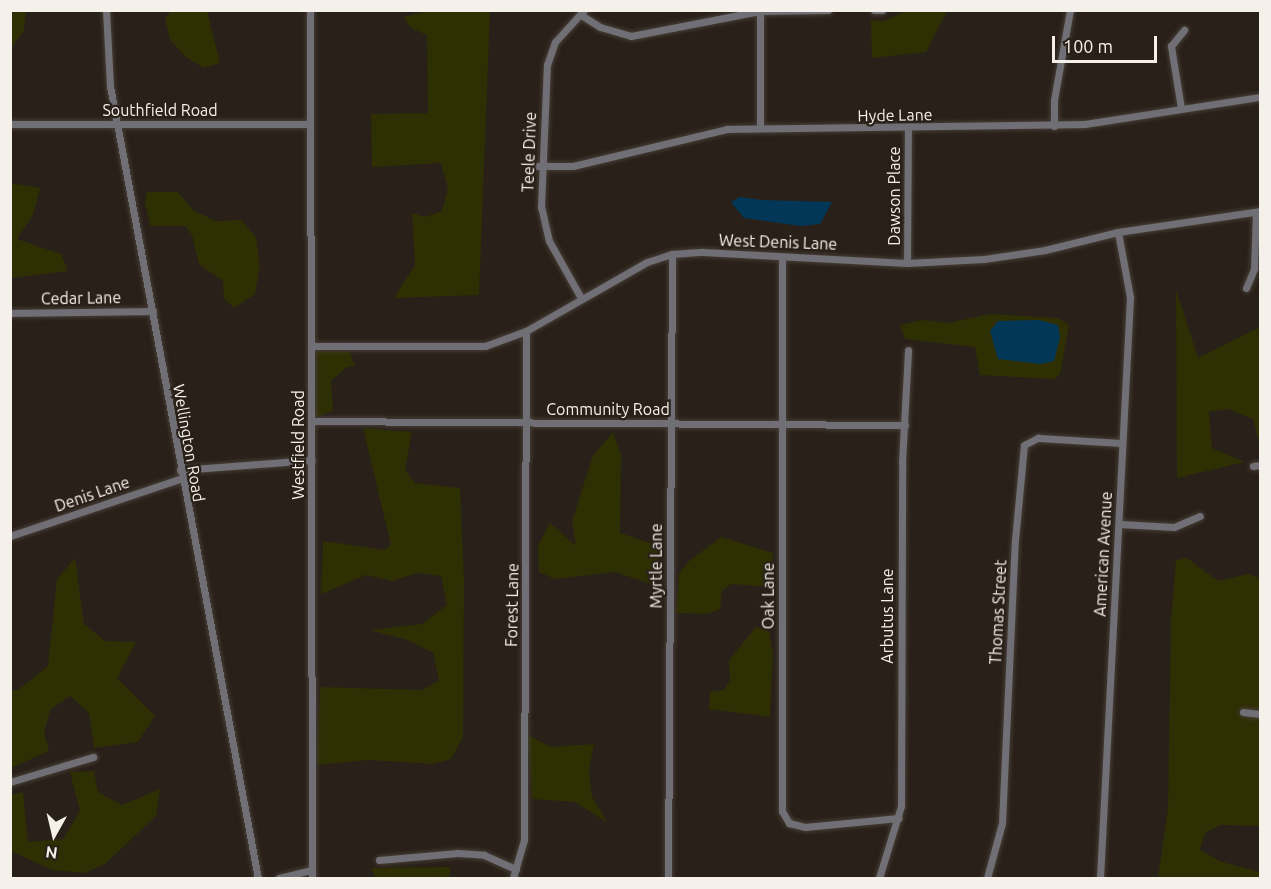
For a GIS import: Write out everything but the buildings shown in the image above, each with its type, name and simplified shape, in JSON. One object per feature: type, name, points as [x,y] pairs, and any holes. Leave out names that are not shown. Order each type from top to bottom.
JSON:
[{"type":"street","name":"Wellington Road","points":[[106,10],[110,86],[258,879]]},
{"type":"street","name":"Westfield Road","points":[[310,10],[312,879]]},
{"type":"street","points":[[582,13],[600,27],[631,36],[760,11],[828,10]]},
{"type":"street","points":[[874,10],[882,10]]},
{"type":"street","points":[[1054,126],[1054,100],[1070,10]]},
{"type":"street","points":[[760,11],[760,128]]},
{"type":"street","name":"Teele Drive","points":[[581,298],[542,222],[542,166],[544,84],[550,52],[582,13]]},
{"type":"street","points":[[1181,108],[1171,46],[1184,30]]},
{"type":"street","name":"Hyde Lane","points":[[532,166],[573,166],[727,129],[1054,126],[1260,97]]},
{"type":"street","name":"Southfield Road","points":[[10,124],[310,124]]},
{"type":"street","name":"Dawson Place","points":[[907,263],[908,128]]},
{"type":"street","points":[[1246,288],[1254,269],[1258,211]]},
{"type":"street","name":"West Denis Lane","points":[[312,346],[474,347],[526,331],[647,262],[672,254],[704,252],[907,263],[1035,252],[1118,232],[1258,211]]},
{"type":"street","name":"American Avenue","points":[[1100,879],[1130,297],[1118,232]]},
{"type":"street","name":"Myrtle Lane","points":[[668,879],[672,254]]},
{"type":"street","name":"Oak Lane","points":[[782,257],[782,811],[789,823],[805,827],[899,818]]},
{"type":"street","name":"Cedar Lane","points":[[10,313],[153,310]]},
{"type":"street","name":"Forest Lane","points":[[513,879],[524,840],[526,331]]},
{"type":"street","name":"Arbutus Lane","points":[[879,879],[884,854],[899,818],[908,350]]},
{"type":"street","name":"Community Road","points":[[311,421],[905,425]]},
{"type":"street","name":"Thomas Street","points":[[987,879],[1002,823],[1015,540],[1024,445],[1038,438],[1122,443]]},
{"type":"street","points":[[180,470],[312,460]]},
{"type":"street","name":"Denis Lane","points":[[10,536],[182,478]]},
{"type":"street","points":[[1119,524],[1174,527],[1200,516]]},
{"type":"street","points":[[1243,712],[1260,714]]},
{"type":"street","points":[[10,782],[93,757]]},
{"type":"street","points":[[379,860],[458,853],[484,855],[516,869]]},
{"type":"street","points":[[279,879],[312,870]]},
{"type":"shaded area","points":[[11,10],[26,11],[24,30],[11,48]]},
{"type":"shaded area","points":[[173,10],[207,11],[220,63],[204,68],[187,58],[170,40],[165,18]]},
{"type":"shaded area","points":[[428,11],[490,11],[479,295],[394,298],[415,265],[412,213],[425,217],[442,211],[448,189],[441,163],[372,167],[371,114],[428,113],[427,35],[411,28],[403,17]]},
{"type":"shaded area","points":[[906,11],[947,11],[926,52],[872,58],[871,20],[884,21]]},
{"type":"shaded area","points":[[11,183],[40,188],[33,215],[17,239],[61,254],[68,271],[11,278]]},
{"type":"shaded area","points":[[147,192],[178,192],[194,211],[216,221],[241,220],[256,237],[260,265],[255,294],[234,308],[224,298],[223,281],[199,264],[192,235],[185,226],[150,226],[145,202]]},
{"type":"shaded area","points":[[1176,290],[1198,358],[1260,327],[1260,446],[1253,419],[1228,409],[1209,412],[1212,448],[1245,462],[1177,478]]},
{"type":"shaded area","points":[[990,314],[1058,318],[1069,325],[1060,374],[1055,379],[980,375],[975,347],[905,339],[900,325],[923,320],[948,323]]},
{"type":"shaded area","points":[[316,351],[350,352],[355,366],[347,367],[331,381],[333,411],[315,417]]},
{"type":"shaded area","points":[[363,428],[412,432],[405,470],[415,483],[460,488],[464,579],[463,737],[451,759],[433,764],[368,760],[317,765],[320,687],[423,690],[439,680],[433,653],[408,640],[370,630],[422,624],[447,605],[441,576],[417,573],[392,581],[366,575],[321,594],[323,541],[384,550],[391,545]]},
{"type":"shaded area","points":[[613,432],[621,455],[620,533],[659,546],[655,585],[615,572],[555,579],[539,572],[538,545],[550,523],[576,546],[572,521],[580,496],[593,456]]},
{"type":"shaded area","points":[[721,537],[773,553],[771,587],[731,584],[722,591],[720,609],[708,614],[676,613],[679,573],[689,561]]},
{"type":"shaded area","points":[[75,558],[84,624],[105,641],[136,642],[117,678],[155,716],[138,742],[94,748],[89,713],[70,696],[50,710],[44,733],[49,751],[11,768],[11,691],[18,690],[48,666],[57,579]]},
{"type":"shaded area","points":[[1187,558],[1218,581],[1248,574],[1260,578],[1260,826],[1220,825],[1205,833],[1200,850],[1222,862],[1260,872],[1260,878],[1158,878],[1168,809],[1171,620],[1176,560]]},
{"type":"shaded area","points":[[756,627],[769,631],[773,655],[770,717],[709,709],[710,692],[724,690],[730,680],[729,660]]},
{"type":"shaded area","points":[[528,735],[551,747],[594,744],[589,770],[592,797],[608,823],[575,802],[532,799]]},
{"type":"shaded area","points":[[94,771],[98,792],[122,805],[160,789],[156,816],[105,864],[84,873],[52,870],[11,851],[11,795],[23,792],[28,842],[63,839],[80,811],[70,772]]},
{"type":"shaded area","points":[[450,867],[449,878],[376,878],[371,868]]},
{"type":"water","points":[[740,197],[761,200],[832,202],[820,224],[801,226],[744,218],[731,202]]},
{"type":"water","points":[[1039,320],[1058,325],[1060,337],[1054,361],[1041,364],[998,359],[990,331],[998,321]]}]
